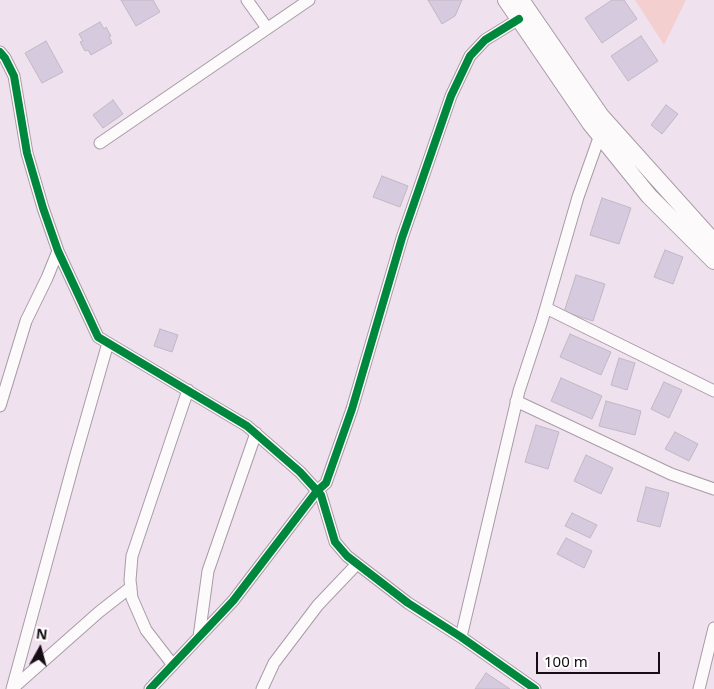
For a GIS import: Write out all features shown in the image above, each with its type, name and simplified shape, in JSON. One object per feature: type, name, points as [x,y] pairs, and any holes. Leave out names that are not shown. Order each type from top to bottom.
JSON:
[{"type":"highway","points":[[506,0],[600,135],[649,196],[714,261]]},
{"type":"highway","points":[[521,0],[601,116],[714,242]]},
{"type":"street","points":[[247,0],[267,28]]},
{"type":"street","points":[[100,143],[309,0]]},
{"type":"street","points":[[150,689],[233,601],[317,491],[326,482],[352,409],[402,238],[450,96],[470,56],[485,40],[519,19]]},
{"type":"street","points":[[0,52],[6,58],[14,76],[27,153],[43,208],[58,251],[98,337],[248,426],[300,472],[321,495],[335,542],[357,564],[408,603],[461,637],[535,689]]},
{"type":"street","points":[[461,637],[516,401],[546,308],[578,197],[600,135]]},
{"type":"street","points":[[0,406],[26,321],[58,251]]},
{"type":"street","points":[[546,308],[714,391]]},
{"type":"street","points":[[13,688],[108,343]]},
{"type":"street","points":[[173,665],[146,630],[132,598],[130,580],[132,556],[188,390]]},
{"type":"street","points":[[516,401],[671,474],[714,489]]},
{"type":"street","points":[[199,637],[208,571],[256,433]]},
{"type":"street","points":[[262,689],[274,663],[318,606],[357,564]]},
{"type":"street","points":[[13,688],[130,587]]},
{"type":"street","points":[[699,689],[714,628]]},
{"type":"shaded area","points":[[635,0],[686,0],[664,45]]},
{"type":"building","points":[[121,0],[153,0],[160,12],[136,26]]},
{"type":"building","points":[[428,0],[462,0],[455,16],[442,24]]},
{"type":"building","points":[[612,0],[624,0],[637,19],[602,43],[585,18]]},
{"type":"building","points":[[100,22],[104,29],[106,27],[111,36],[109,37],[112,43],[91,55],[88,50],[85,51],[80,42],[83,41],[79,34]]},
{"type":"building","points":[[641,36],[658,61],[628,81],[611,56]]},
{"type":"building","points":[[46,41],[63,72],[42,83],[25,53]]},
{"type":"building","points":[[113,100],[123,114],[103,128],[93,115]]},
{"type":"building","points":[[666,105],[678,114],[662,134],[651,125]]},
{"type":"building","points":[[382,176],[408,186],[400,207],[373,197]]},
{"type":"building","points":[[602,198],[631,208],[619,244],[590,235]]},
{"type":"building","points":[[665,250],[683,257],[673,284],[654,277]]},
{"type":"building","points":[[576,275],[605,284],[593,321],[564,312]]},
{"type":"building","points":[[160,329],[178,335],[172,352],[154,346]]},
{"type":"building","points":[[570,334],[611,352],[601,375],[560,357]]},
{"type":"building","points":[[619,358],[635,363],[627,390],[611,385]]},
{"type":"building","points":[[561,378],[602,396],[592,419],[551,401]]},
{"type":"building","points":[[664,382],[682,390],[669,418],[651,409]]},
{"type":"building","points":[[606,401],[641,411],[635,435],[599,426]]},
{"type":"building","points":[[536,425],[559,432],[548,469],[525,462]]},
{"type":"building","points":[[675,432],[698,444],[689,461],[665,449]]},
{"type":"building","points":[[586,455],[613,468],[601,494],[574,481]]},
{"type":"building","points":[[646,487],[669,493],[660,527],[637,521]]},
{"type":"building","points":[[572,513],[597,525],[590,538],[565,526]]},
{"type":"building","points":[[566,538],[592,551],[584,568],[557,554]]},
{"type":"building","points":[[486,673],[510,689],[475,689]]},
{"type":"cycle path","points":[[150,689],[233,601],[317,491],[326,483],[352,409],[402,238],[451,96],[470,56],[485,40],[519,19]]},
{"type":"cycle path","points":[[0,52],[14,76],[27,153],[43,208],[58,251],[98,337],[247,426],[300,472],[321,495],[335,542],[347,556],[408,603],[461,637],[535,689]]}]
